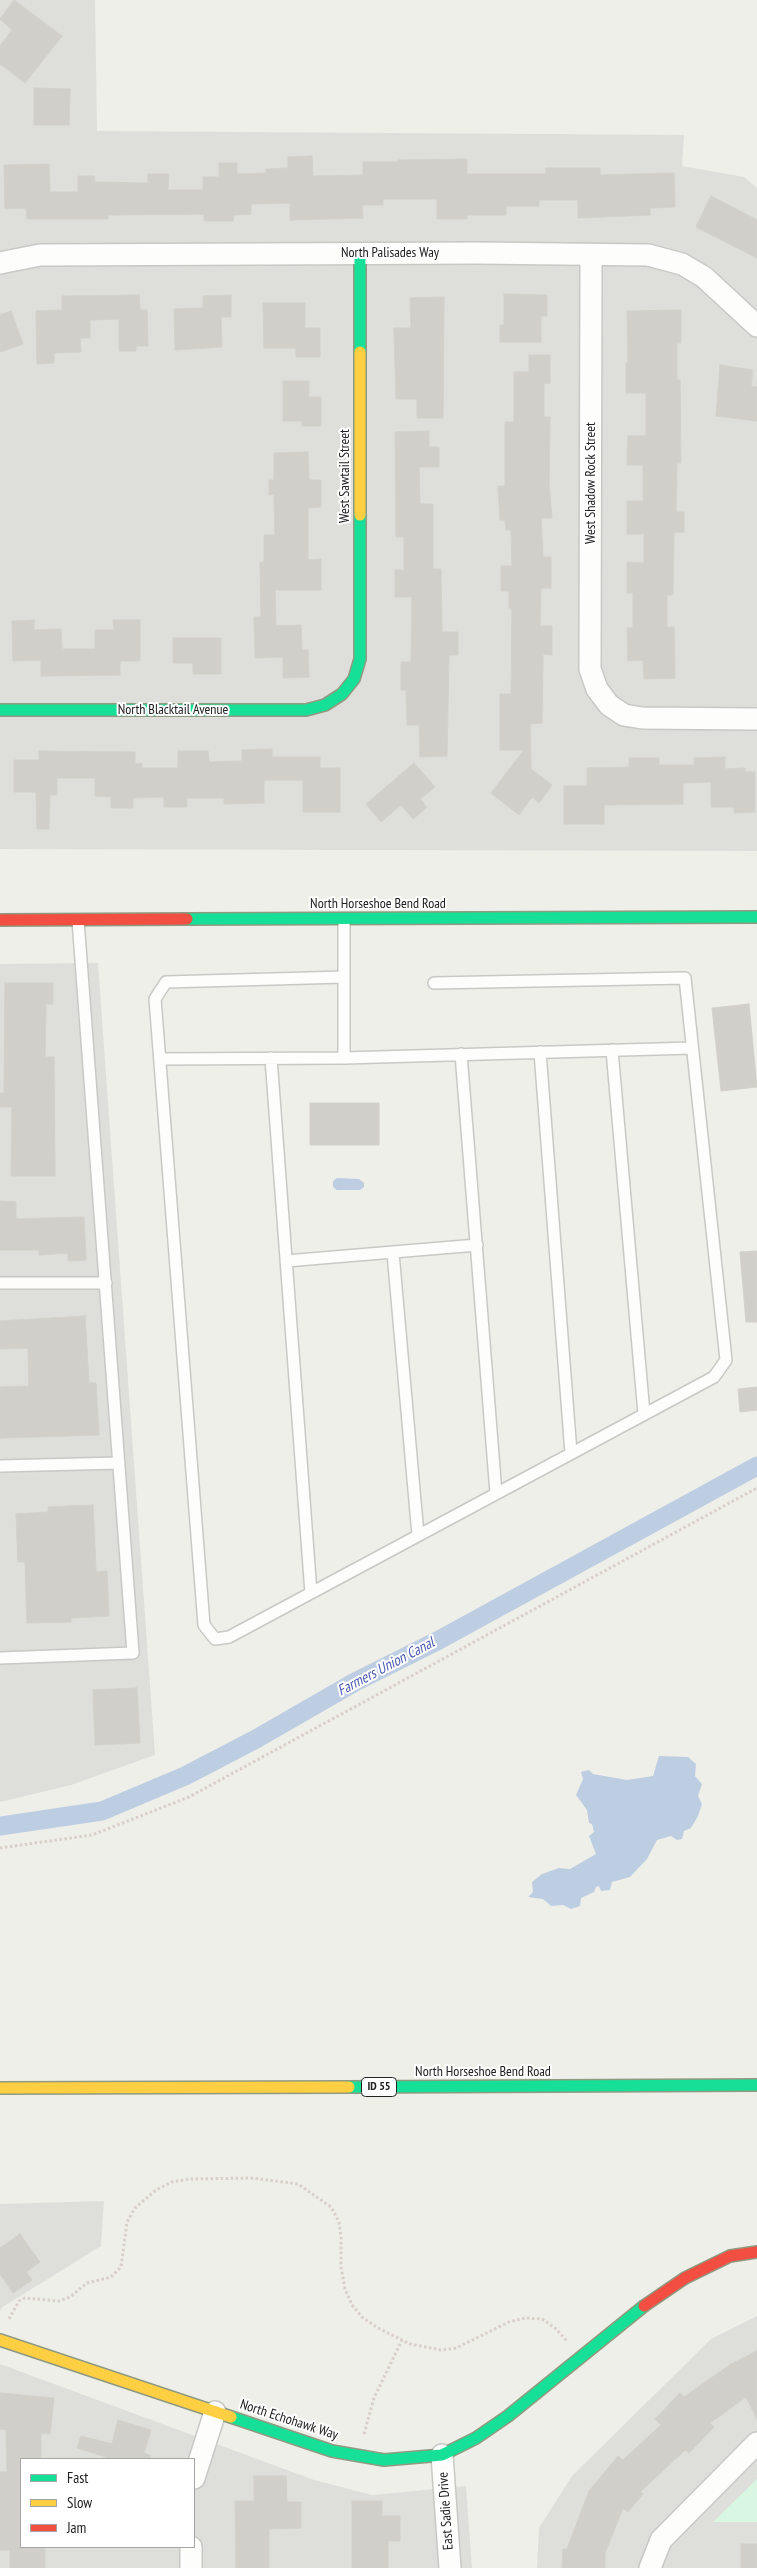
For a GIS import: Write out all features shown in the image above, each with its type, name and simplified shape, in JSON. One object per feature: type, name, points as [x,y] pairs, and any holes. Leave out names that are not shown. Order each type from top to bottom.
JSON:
[{"type":"main road","name":"West Sawtail Street","points":[[342,694],[354,678],[360,659],[360,253]]},
{"type":"main road","name":"North Blacktail Avenue","points":[[0,710],[306,710],[325,705],[342,694]]},
{"type":"main road","name":"North Horseshoe Bend Road","points":[[0,920],[757,917]]},
{"type":"main road","name":"North Horseshoe Bend Road","points":[[0,2088],[757,2085]]},
{"type":"main road","name":"North Echohawk Way","points":[[0,2340],[332,2451],[384,2460],[442,2455],[476,2438],[508,2416],[646,2304],[685,2278],[730,2256],[757,2252]]},
{"type":"street","name":"North Palisades Way","points":[[0,263],[40,255],[360,253],[648,255],[682,264],[704,277],[757,326]]},
{"type":"street","name":"West Shadow Rock Street","points":[[591,255],[590,669],[597,690],[608,705],[624,715],[642,718],[757,719]]},
{"type":"street","points":[[195,2475],[215,2412]]},
{"type":"street","points":[[650,2568],[661,2540],[757,2443]]},
{"type":"street","name":"East Sadie Drive","points":[[442,2455],[450,2568]]},
{"type":"street","points":[[191,2548],[191,2568]]},
{"type":"lane","points":[[344,919],[344,1058]]},
{"type":"lane","points":[[0,1658],[133,1653],[78,920]]},
{"type":"lane","points":[[344,977],[166,982],[155,999],[204,1625],[215,1639],[229,1637],[714,1377],[726,1360],[685,978],[434,984]]},
{"type":"lane","points":[[160,1058],[344,1058],[692,1048]]},
{"type":"lane","points":[[612,1050],[644,1414]]},
{"type":"lane","points":[[540,1052],[571,1453]]},
{"type":"lane","points":[[461,1054],[496,1493]]},
{"type":"lane","points":[[271,1058],[311,1593]]},
{"type":"lane","points":[[286,1261],[476,1245]]},
{"type":"lane","points":[[393,1253],[418,1535]]},
{"type":"lane","points":[[0,1283],[106,1283]]},
{"type":"lane","points":[[0,1466],[119,1463]]},
{"type":"path","points":[[0,1848],[92,1835],[189,1797],[757,1488]]},
{"type":"path","points":[[9,2319],[19,2302],[25,2298],[59,2301],[70,2297],[87,2283],[111,2277],[121,2267],[127,2222],[135,2208],[156,2190],[172,2182],[189,2179],[275,2179],[298,2184],[332,2207],[339,2222],[341,2266],[345,2289],[352,2305],[362,2317],[402,2340],[410,2344],[440,2350],[456,2348],[509,2322],[525,2318],[542,2319],[555,2328],[568,2342]]},
{"type":"path","points":[[364,2436],[374,2398],[402,2340]]},
{"type":"shaded area","points":[[0,0],[95,0],[97,131],[684,135],[682,166],[744,177],[757,188],[757,851],[0,849]]},
{"type":"shaded area","points":[[98,963],[155,1755],[71,1785],[0,1802],[0,964]]},
{"type":"shaded area","points":[[104,2201],[101,2246],[1,2308],[0,2312],[0,2204]]},
{"type":"shaded area","points":[[757,2316],[757,2568],[537,2568],[539,2528],[572,2476],[711,2339]]},
{"type":"shaded area","points":[[0,2364],[314,2480],[372,2495],[466,2486],[472,2568],[0,2568]]},
{"type":"green space","points":[[757,2479],[757,2522],[713,2522]]},
{"type":"water","points":[[337,1178],[359,1179],[364,1183],[364,1187],[360,1190],[337,1190],[333,1187],[333,1181]]},
{"type":"water","points":[[659,1756],[688,1757],[696,1764],[695,1776],[702,1784],[698,1796],[702,1804],[698,1816],[691,1828],[684,1831],[682,1839],[677,1840],[671,1836],[657,1840],[647,1859],[630,1877],[612,1882],[610,1890],[601,1891],[599,1886],[596,1887],[594,1892],[581,1898],[580,1906],[571,1909],[563,1905],[551,1906],[543,1899],[528,1897],[533,1892],[532,1882],[542,1874],[559,1868],[570,1869],[596,1854],[589,1836],[594,1832],[592,1824],[589,1823],[587,1810],[576,1795],[583,1779],[581,1772],[589,1770],[593,1774],[627,1780],[653,1776]]},
{"type":"building","points":[[14,0],[62,36],[25,83],[0,64],[0,46],[12,30],[0,19]]},
{"type":"building","points":[[34,88],[70,89],[69,125],[34,125]]},
{"type":"building","points":[[312,156],[313,176],[363,175],[363,162],[467,159],[467,174],[546,174],[546,168],[600,168],[600,175],[674,173],[675,207],[650,208],[650,215],[578,218],[578,200],[539,200],[539,206],[506,206],[506,215],[467,215],[467,219],[437,219],[437,199],[383,199],[383,205],[362,205],[363,218],[290,220],[290,203],[251,204],[251,214],[234,215],[233,221],[204,221],[204,214],[108,215],[108,219],[27,219],[26,208],[5,209],[4,165],[49,164],[50,192],[78,192],[78,176],[94,176],[95,182],[148,183],[148,174],[169,174],[168,190],[203,190],[203,177],[219,177],[219,163],[237,163],[237,174],[266,173],[266,169],[288,168],[288,157]]},
{"type":"building","points":[[711,196],[757,220],[757,258],[696,227]]},
{"type":"building","points":[[504,294],[547,295],[547,316],[541,316],[541,342],[500,342],[500,325],[504,325]]},
{"type":"building","points":[[139,295],[140,310],[147,310],[148,346],[136,346],[136,351],[119,351],[119,319],[90,320],[90,338],[80,338],[81,352],[54,353],[54,363],[37,364],[36,311],[62,310],[62,296]]},
{"type":"building","points":[[231,295],[231,317],[221,317],[222,347],[175,350],[174,309],[203,308],[203,296]]},
{"type":"building","points":[[444,297],[443,418],[417,418],[417,399],[396,399],[394,328],[411,328],[410,298]]},
{"type":"building","points":[[263,303],[305,303],[305,328],[320,328],[320,357],[296,357],[296,348],[264,348]]},
{"type":"building","points":[[681,310],[681,343],[677,343],[677,380],[680,380],[681,463],[677,463],[676,512],[684,512],[684,532],[674,532],[673,595],[667,595],[667,627],[674,627],[675,678],[644,679],[643,660],[628,661],[627,628],[633,628],[633,593],[627,593],[627,562],[644,563],[644,534],[627,534],[627,501],[643,501],[643,465],[627,465],[628,436],[646,436],[646,393],[626,393],[626,363],[628,363],[627,311]]},
{"type":"building","points":[[11,311],[23,344],[0,352],[0,315]]},
{"type":"building","points":[[529,355],[550,355],[550,383],[544,384],[544,417],[550,417],[549,484],[552,518],[541,518],[543,557],[551,557],[551,588],[541,588],[540,626],[552,626],[552,655],[543,654],[542,723],[530,724],[531,769],[552,785],[539,803],[532,797],[519,815],[491,793],[524,750],[500,750],[500,694],[511,694],[512,608],[509,608],[509,591],[501,591],[501,566],[512,566],[511,530],[506,530],[505,520],[500,520],[498,486],[505,486],[505,422],[514,422],[514,372],[529,372]]},
{"type":"building","points":[[720,365],[753,370],[751,386],[757,387],[757,421],[716,416]]},
{"type":"building","points":[[283,381],[309,381],[309,397],[321,397],[321,426],[302,426],[302,421],[283,421]]},
{"type":"building","points":[[429,431],[429,447],[439,447],[439,467],[419,467],[420,504],[433,504],[433,569],[441,569],[442,632],[458,632],[458,655],[449,655],[447,756],[420,757],[419,725],[407,725],[406,690],[401,690],[401,662],[411,662],[412,597],[395,597],[395,570],[404,570],[404,537],[396,537],[395,432]]},
{"type":"building","points":[[308,452],[309,480],[321,480],[321,507],[308,508],[308,560],[321,559],[321,590],[275,590],[276,626],[301,625],[302,650],[308,650],[309,677],[283,678],[283,657],[255,658],[254,617],[261,617],[260,563],[264,562],[264,535],[275,535],[274,494],[269,495],[269,480],[274,480],[274,453]]},
{"type":"building","points":[[34,620],[34,630],[61,629],[62,649],[95,649],[95,630],[114,630],[113,620],[140,620],[140,661],[120,661],[120,675],[41,676],[41,660],[13,661],[12,621]]},
{"type":"building","points":[[173,638],[221,638],[221,674],[193,674],[193,663],[173,663]]},
{"type":"building","points":[[272,749],[272,757],[320,757],[320,768],[340,768],[340,812],[303,812],[303,780],[264,780],[264,803],[224,804],[224,798],[187,798],[187,807],[164,807],[164,797],[133,798],[133,808],[111,808],[111,797],[95,796],[95,778],[57,778],[57,795],[50,795],[49,829],[37,829],[36,792],[14,792],[14,760],[39,760],[39,751],[135,752],[135,764],[142,763],[142,768],[178,768],[178,751],[208,751],[209,762],[242,761],[242,750]]},
{"type":"building","points":[[725,757],[725,769],[745,768],[745,772],[755,772],[755,812],[734,813],[734,807],[711,807],[711,782],[683,783],[683,804],[604,805],[604,824],[564,824],[564,786],[587,786],[587,768],[629,767],[629,758],[659,758],[659,765],[694,765],[694,758]]},
{"type":"building","points":[[414,763],[435,787],[420,799],[427,807],[413,819],[401,805],[381,822],[366,804]]},
{"type":"building","points":[[5,983],[53,983],[53,1004],[46,1004],[45,1057],[54,1057],[55,1176],[11,1176],[12,1107],[0,1107],[0,1093],[4,1093]]},
{"type":"building","points":[[749,1004],[757,1087],[721,1091],[712,1008]]},
{"type":"building","points":[[310,1103],[379,1103],[379,1145],[310,1145]]},
{"type":"building","points":[[0,1201],[16,1202],[16,1219],[84,1217],[86,1260],[68,1261],[68,1253],[39,1255],[39,1250],[0,1250]]},
{"type":"building","points":[[757,1251],[757,1322],[746,1322],[740,1252]]},
{"type":"building","points":[[85,1316],[89,1383],[96,1383],[99,1435],[0,1438],[0,1387],[29,1386],[28,1348],[0,1349],[0,1321]]},
{"type":"building","points":[[757,1387],[757,1410],[740,1412],[738,1389]]},
{"type":"building","points":[[93,1505],[96,1572],[107,1571],[109,1616],[71,1618],[71,1622],[27,1623],[25,1562],[18,1562],[16,1514],[48,1512],[48,1507]]},
{"type":"building","points":[[137,1688],[140,1743],[95,1745],[93,1690]]},
{"type":"building","points":[[20,2234],[40,2262],[26,2272],[32,2280],[13,2293],[0,2274],[0,2248]]},
{"type":"building","points":[[757,2351],[757,2419],[746,2397],[710,2423],[714,2427],[689,2453],[685,2450],[640,2492],[643,2494],[628,2512],[623,2508],[605,2553],[605,2568],[562,2568],[563,2549],[567,2549],[589,2491],[618,2456],[623,2460],[661,2425],[655,2419],[680,2393],[684,2397],[731,2364]]},
{"type":"building","points":[[0,2393],[54,2398],[50,2434],[41,2433],[41,2458],[20,2458],[20,2548],[45,2548],[45,2568],[10,2568],[10,2550],[0,2550],[0,2472],[7,2472],[6,2430],[0,2429]]},
{"type":"building","points":[[118,2420],[151,2430],[144,2453],[150,2455],[150,2458],[106,2458],[77,2448],[81,2436],[112,2444]]},
{"type":"building","points":[[254,2476],[286,2476],[287,2502],[301,2502],[301,2528],[269,2529],[269,2568],[236,2568],[235,2501],[254,2501]]},
{"type":"building","points":[[352,2501],[382,2501],[382,2516],[400,2516],[400,2541],[388,2541],[388,2568],[352,2568]]},
{"type":"building","points":[[741,2544],[757,2544],[757,2568],[741,2568]]},
{"type":"waterway","name":"Farmers Union Canal","points":[[0,1826],[102,1811],[185,1776],[256,1739],[355,1682],[439,1640],[757,1466]]},
{"type":"traffic: fast","points":[[360,253],[360,352]]},
{"type":"traffic: fast","points":[[0,710],[306,710],[325,705],[342,694],[354,679],[360,659],[360,515]]},
{"type":"traffic: fast","points":[[187,919],[757,917]]},
{"type":"traffic: fast","points":[[349,2087],[757,2085]]},
{"type":"traffic: fast","points":[[231,2417],[332,2451],[384,2460],[442,2455],[476,2438],[508,2416],[644,2306]]},
{"type":"traffic: slow","points":[[360,352],[360,515]]},
{"type":"traffic: slow","points":[[0,2088],[349,2087]]},
{"type":"traffic: slow","points":[[0,2340],[231,2417]]},
{"type":"traffic: jam","points":[[0,920],[187,919]]},
{"type":"traffic: jam","points":[[644,2306],[685,2278],[730,2256],[757,2252]]}]
